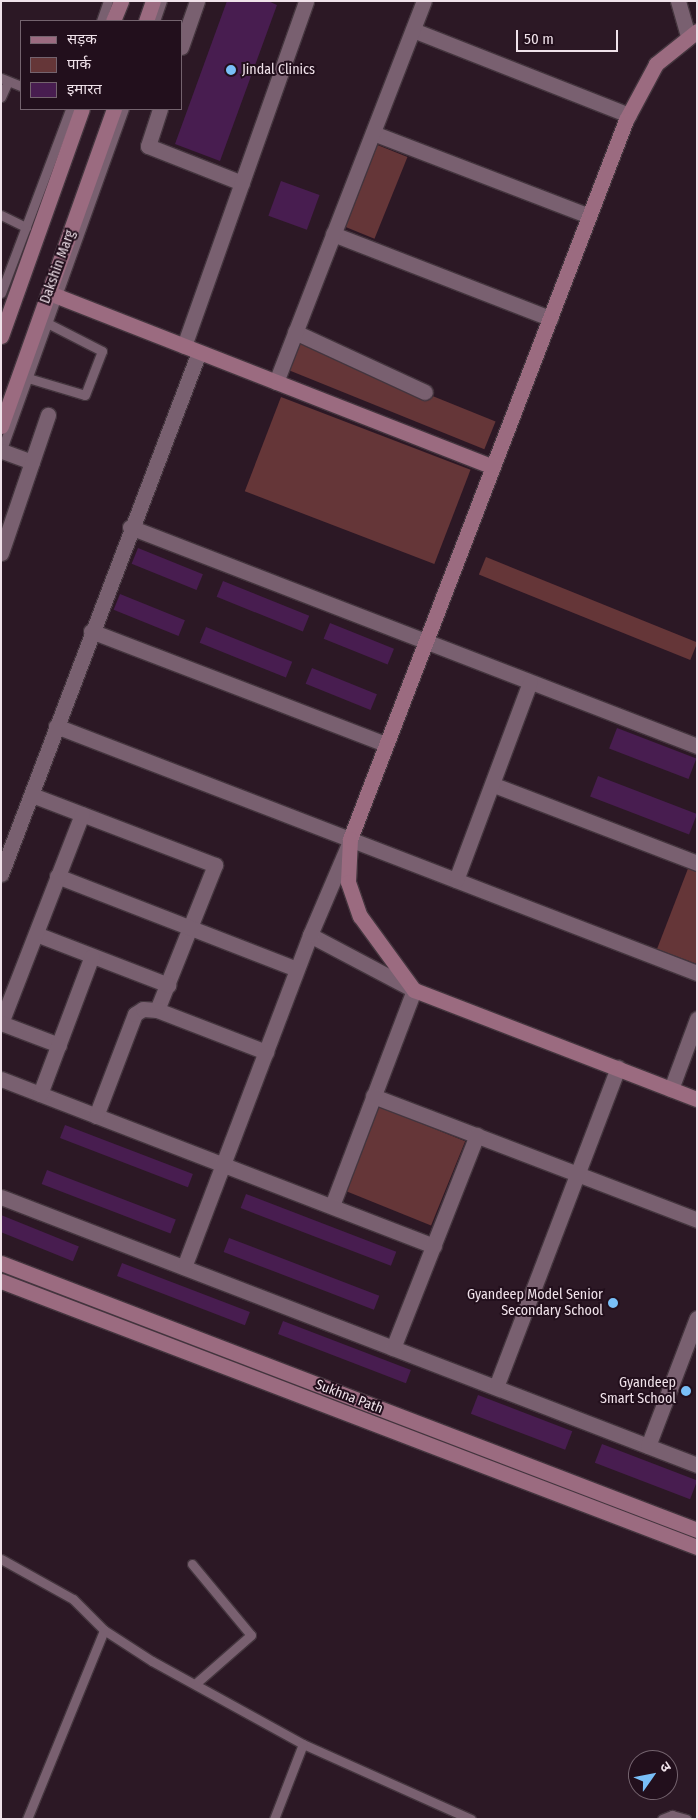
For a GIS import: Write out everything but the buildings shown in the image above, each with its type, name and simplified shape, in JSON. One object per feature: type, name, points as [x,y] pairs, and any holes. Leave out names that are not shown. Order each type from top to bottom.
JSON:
[{"type":"main road","points":[[114,20],[121,1]]},
{"type":"main road","points":[[146,20],[153,1]]},
{"type":"main road","points":[[692,33],[656,64],[629,115],[425,641],[349,843],[348,882],[360,916],[414,990],[697,1099]]},
{"type":"main road","points":[[1,336],[82,110]]},
{"type":"main road","name":"Dakshin Marg","points":[[1,426],[114,110]]},
{"type":"main road","points":[[57,296],[493,467]]},
{"type":"main road","name":"Sukhna Path","points":[[1,1263],[697,1530]]},
{"type":"main road","name":"Sukhna Path","points":[[1,1281],[697,1547]]},
{"type":"street","points":[[182,44],[197,1]]},
{"type":"street","points":[[184,346],[306,1]]},
{"type":"street","points":[[276,382],[424,1]]},
{"type":"street","points":[[678,1],[692,33]]},
{"type":"street","points":[[413,30],[629,115]]},
{"type":"street","points":[[160,110],[148,146],[242,183]]},
{"type":"street","points":[[373,133],[589,216]]},
{"type":"street","points":[[333,234],[550,318]]},
{"type":"street","points":[[295,332],[425,392]]},
{"type":"street","points":[[1,874],[32,795],[130,527],[199,352]]},
{"type":"street","points":[[1,552],[48,415]]},
{"type":"street","points":[[1,452],[32,462]]},
{"type":"street","points":[[130,527],[697,746]]},
{"type":"street","points":[[91,631],[386,744]]},
{"type":"street","points":[[456,880],[494,785],[530,682]]},
{"type":"street","points":[[56,726],[349,843],[456,880],[697,973]]},
{"type":"street","points":[[494,785],[697,863]]},
{"type":"street","points":[[32,795],[215,865],[157,1010]]},
{"type":"street","points":[[59,1045],[1,1023],[82,814]]},
{"type":"street","points":[[184,1267],[297,968],[349,843]]},
{"type":"street","points":[[57,876],[297,968]]},
{"type":"street","points":[[36,934],[168,985]]},
{"type":"street","points":[[310,935],[414,990],[332,1206]]},
{"type":"street","points":[[40,1094],[92,956]]},
{"type":"street","points":[[96,1116],[135,1014],[143,1008],[157,1010],[266,1052]]},
{"type":"street","points":[[671,1089],[697,1019]]},
{"type":"street","points":[[496,1387],[618,1068]]},
{"type":"street","points":[[1,1079],[434,1246]]},
{"type":"street","points":[[373,1096],[697,1220]]},
{"type":"street","points":[[393,1348],[477,1136]]},
{"type":"street","points":[[1,1197],[697,1465]]},
{"type":"street","points":[[648,1446],[691,1349],[697,1318]]},
{"type":"lane","points":[[101,20],[108,1]]},
{"type":"lane","points":[[155,20],[162,1]]},
{"type":"lane","points":[[1,97],[5,80],[20,86]]},
{"type":"lane","points":[[1,293],[70,110]]},
{"type":"lane","points":[[1,452],[124,110]]},
{"type":"lane","points":[[1,215],[26,227]]},
{"type":"lane","points":[[28,378],[85,395],[102,350],[47,324]]},
{"type":"lane","points":[[1,1559],[73,1599],[104,1630],[195,1684],[303,1744],[472,1819]]},
{"type":"lane","points":[[192,1564],[251,1635],[195,1684]]},
{"type":"lane","points":[[27,1819],[104,1630]]},
{"type":"lane","points":[[274,1819],[303,1744]]},
{"type":"lane","points":[[662,1819],[672,1815],[686,1819]]},
{"type":"green space","points":[[375,144],[407,157],[374,239],[342,226]]},
{"type":"green space","points":[[299,342],[496,421],[484,449],[288,370]]},
{"type":"green space","points":[[281,397],[471,470],[434,564],[245,491]]},
{"type":"green space","points":[[486,557],[697,642],[690,660],[479,575]]},
{"type":"green space","points":[[689,866],[697,869],[697,964],[657,949]]},
{"type":"green space","points":[[378,1106],[465,1141],[431,1226],[344,1190]]},
{"type":"place","name":"Jindal Clinics","points":[[231,70]]},
{"type":"place","name":"Gyandeep Model Senior Secondary School","points":[[613,1303]]},
{"type":"place","name":"Gyandeep Smart School","points":[[686,1391]]}]
